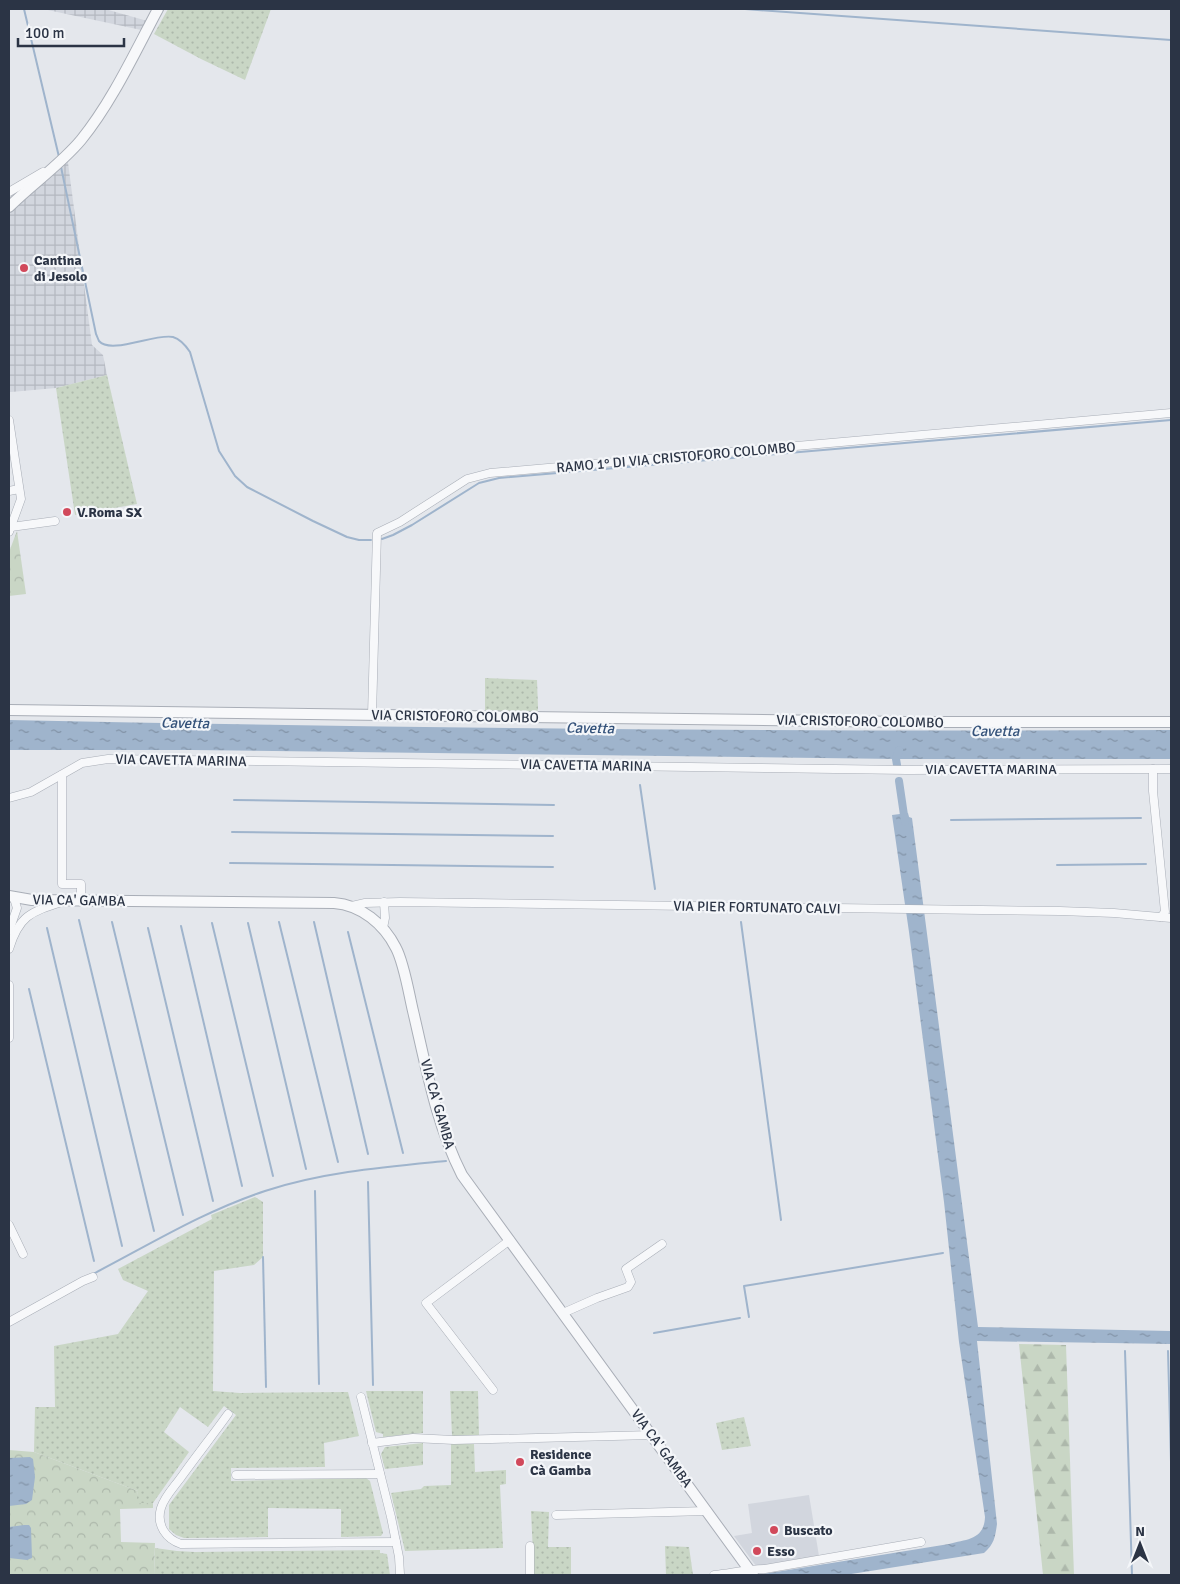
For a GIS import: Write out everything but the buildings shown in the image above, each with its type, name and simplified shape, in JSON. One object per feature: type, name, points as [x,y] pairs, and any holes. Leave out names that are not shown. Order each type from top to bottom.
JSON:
[{"type":"street","points":[[9,207],[12,195],[58,164],[80,141],[99,116],[158,9]]},
{"type":"street","name":"RAMO 1° DI VIA CRISTOFORO COLOMBO","points":[[372,715],[376,533],[400,522],[467,479],[490,473],[1171,414]]},
{"type":"street","points":[[9,420],[21,499],[10,529]]},
{"type":"street","points":[[9,491],[19,489]]},
{"type":"street","points":[[10,529],[54,521]]},
{"type":"street","name":"VIA CRISTOFORO COLOMBO","points":[[9,710],[906,722],[1171,722]]},
{"type":"street","name":"VIA CAVETTA MARINA","points":[[9,798],[30,792],[82,763],[108,759],[907,770],[1171,768]]},
{"type":"street","points":[[1153,769],[1153,791],[1165,912],[1162,917]]},
{"type":"street","points":[[62,775],[62,884],[81,884],[81,900]]},
{"type":"street","points":[[9,931],[17,908],[12,897]]},
{"type":"street","name":"VIA CA' GAMBA","points":[[12,897],[32,900],[334,903],[352,906],[373,918],[383,928],[397,949],[439,1118],[448,1145],[469,1185],[751,1572]]},
{"type":"street","points":[[9,949],[19,924],[25,918],[40,910],[68,900]]},
{"type":"street","points":[[383,928],[385,918],[384,902]]},
{"type":"street","name":"VIA PIER FORTUNATO CALVI","points":[[352,906],[384,902],[1090,911],[1171,918]]},
{"type":"street","points":[[9,985],[9,1038]]},
{"type":"street","points":[[9,1225],[23,1254]]},
{"type":"street","points":[[492,1390],[426,1303],[510,1240]]},
{"type":"street","points":[[563,1313],[628,1287],[631,1282],[626,1269],[662,1244]]},
{"type":"street","points":[[9,1322],[92,1277]]},
{"type":"street","points":[[361,1396],[396,1542],[400,1574]]},
{"type":"street","points":[[228,1414],[161,1506],[161,1526],[166,1536],[172,1541],[181,1544],[396,1542]]},
{"type":"street","points":[[372,1443],[413,1438],[454,1440],[652,1435]]},
{"type":"street","points":[[236,1475],[380,1474]]},
{"type":"street","points":[[556,1515],[708,1511]]},
{"type":"street","points":[[714,1575],[751,1572],[921,1542]]},
{"type":"street","points":[[530,1546],[530,1575]]},
{"type":"shaded area","points":[[43,9],[105,9],[151,22],[146,31]]},
{"type":"shaded area","points":[[67,155],[92,345],[103,355],[107,375],[56,388],[9,392],[9,207]]},
{"type":"shaded area","points":[[809,1495],[819,1556],[760,1567],[756,1566],[734,1536],[752,1533],[748,1504]]},
{"type":"green space","points":[[168,9],[271,9],[245,80],[154,34]]},
{"type":"green space","points":[[107,375],[137,504],[75,515],[56,388]]},
{"type":"green space","points":[[17,531],[26,594],[9,596],[9,552]]},
{"type":"green space","points":[[485,678],[537,680],[537,714],[485,713]]},
{"type":"green space","points":[[255,1197],[263,1202],[263,1257],[254,1265],[214,1271],[213,1391],[240,1393],[348,1392],[359,1436],[324,1443],[325,1467],[231,1468],[231,1481],[366,1478],[370,1481],[383,1533],[381,1536],[341,1537],[341,1509],[268,1508],[268,1537],[184,1538],[176,1535],[169,1529],[169,1505],[236,1415],[224,1406],[208,1427],[180,1407],[164,1432],[189,1452],[153,1503],[135,1503],[138,1491],[34,1452],[35,1407],[55,1407],[54,1346],[118,1334],[148,1291],[123,1280],[118,1269],[212,1219],[211,1215]]},
{"type":"green space","points":[[1019,1344],[1066,1345],[1074,1575],[1043,1575]]},
{"type":"green space","points":[[366,1391],[423,1391],[423,1433],[383,1437],[383,1434],[376,1432]]},
{"type":"green space","points":[[450,1391],[478,1391],[479,1436],[452,1436]]},
{"type":"green space","points":[[744,1417],[751,1446],[722,1450],[716,1423]]},
{"type":"green space","points":[[423,1443],[423,1465],[385,1469],[381,1454],[385,1447]]},
{"type":"green space","points":[[451,1443],[474,1444],[475,1472],[506,1470],[506,1484],[500,1485],[503,1548],[405,1551],[391,1493],[421,1489],[424,1486],[451,1485]]},
{"type":"green space","points":[[9,1450],[34,1452],[138,1491],[136,1503],[153,1503],[153,1508],[120,1509],[121,1542],[155,1543],[154,1575],[9,1575]]},
{"type":"green space","points":[[531,1511],[549,1512],[548,1547],[571,1547],[571,1575],[534,1575]]},
{"type":"green space","points":[[665,1546],[689,1547],[693,1575],[666,1575]]},
{"type":"green space","points":[[155,1548],[195,1552],[380,1550],[380,1553],[387,1554],[390,1575],[154,1575]]},
{"type":"water","name":"Cavetta","points":[[9,720],[590,729],[1171,730],[1171,759],[896,759],[191,750],[9,750]]},
{"type":"water","points":[[908,813],[909,817],[912,818],[978,1327],[1171,1331],[1171,1344],[977,1341],[997,1524],[994,1540],[990,1547],[984,1553],[845,1575],[757,1575],[949,1544],[973,1537],[978,1534],[984,1525],[985,1517],[959,1342],[944,1202],[892,815]]},
{"type":"water","points":[[30,1457],[33,1459],[35,1477],[32,1500],[26,1504],[9,1506],[9,1458]]},
{"type":"water","points":[[29,1525],[31,1528],[32,1558],[27,1560],[9,1558],[9,1527]]},
{"type":"waterway","points":[[24,9],[59,157]]},
{"type":"waterway","points":[[745,9],[1171,40]]},
{"type":"waterway","points":[[61,167],[99,341],[105,345],[113,346],[156,338],[176,338],[190,352],[219,451],[235,476],[247,487],[313,521],[347,537],[371,540]]},
{"type":"waterway","points":[[382,539],[412,525],[479,483],[499,478],[1171,420]]},
{"type":"waterway","points":[[897,765],[896,759],[899,750]]},
{"type":"waterway","points":[[899,781],[905,822]]},
{"type":"waterway","points":[[640,785],[655,889]]},
{"type":"waterway","points":[[234,800],[554,805]]},
{"type":"waterway","points":[[951,820],[1141,818]]},
{"type":"waterway","points":[[232,832],[553,836]]},
{"type":"waterway","points":[[230,863],[553,867]]},
{"type":"waterway","points":[[1057,865],[1146,864]]},
{"type":"waterway","points":[[79,920],[154,1231]]},
{"type":"waterway","points":[[112,922],[183,1215]]},
{"type":"waterway","points":[[279,922],[338,1162]]},
{"type":"waterway","points":[[314,922],[368,1154]]},
{"type":"waterway","points":[[741,922],[781,1220]]},
{"type":"waterway","points":[[212,923],[273,1176]]},
{"type":"waterway","points":[[248,923],[306,1169]]},
{"type":"waterway","points":[[181,926],[242,1186]]},
{"type":"waterway","points":[[47,928],[122,1246]]},
{"type":"waterway","points":[[148,928],[213,1201]]},
{"type":"waterway","points":[[348,932],[403,1153]]},
{"type":"waterway","points":[[29,989],[94,1261]]},
{"type":"waterway","points":[[93,1274],[199,1218],[265,1191],[332,1175],[446,1161]]},
{"type":"waterway","points":[[368,1182],[373,1385]]},
{"type":"waterway","points":[[315,1191],[319,1384]]},
{"type":"waterway","points":[[749,1317],[744,1286],[943,1253]]},
{"type":"waterway","points":[[263,1257],[266,1387]]},
{"type":"waterway","points":[[654,1333],[740,1318]]},
{"type":"waterway","points":[[1125,1351],[1132,1575]]},
{"type":"waterway","points":[[1168,1351],[1171,1462]]},
{"type":"place","name":"Cantina di Jesolo","points":[[24,268]]},
{"type":"place","name":"V.Roma SX","points":[[67,512]]},
{"type":"place","name":"Residence Cà Gamba","points":[[520,1462]]},
{"type":"place","name":"Buscato","points":[[774,1530]]},
{"type":"place","name":"Esso","points":[[757,1551]]}]
